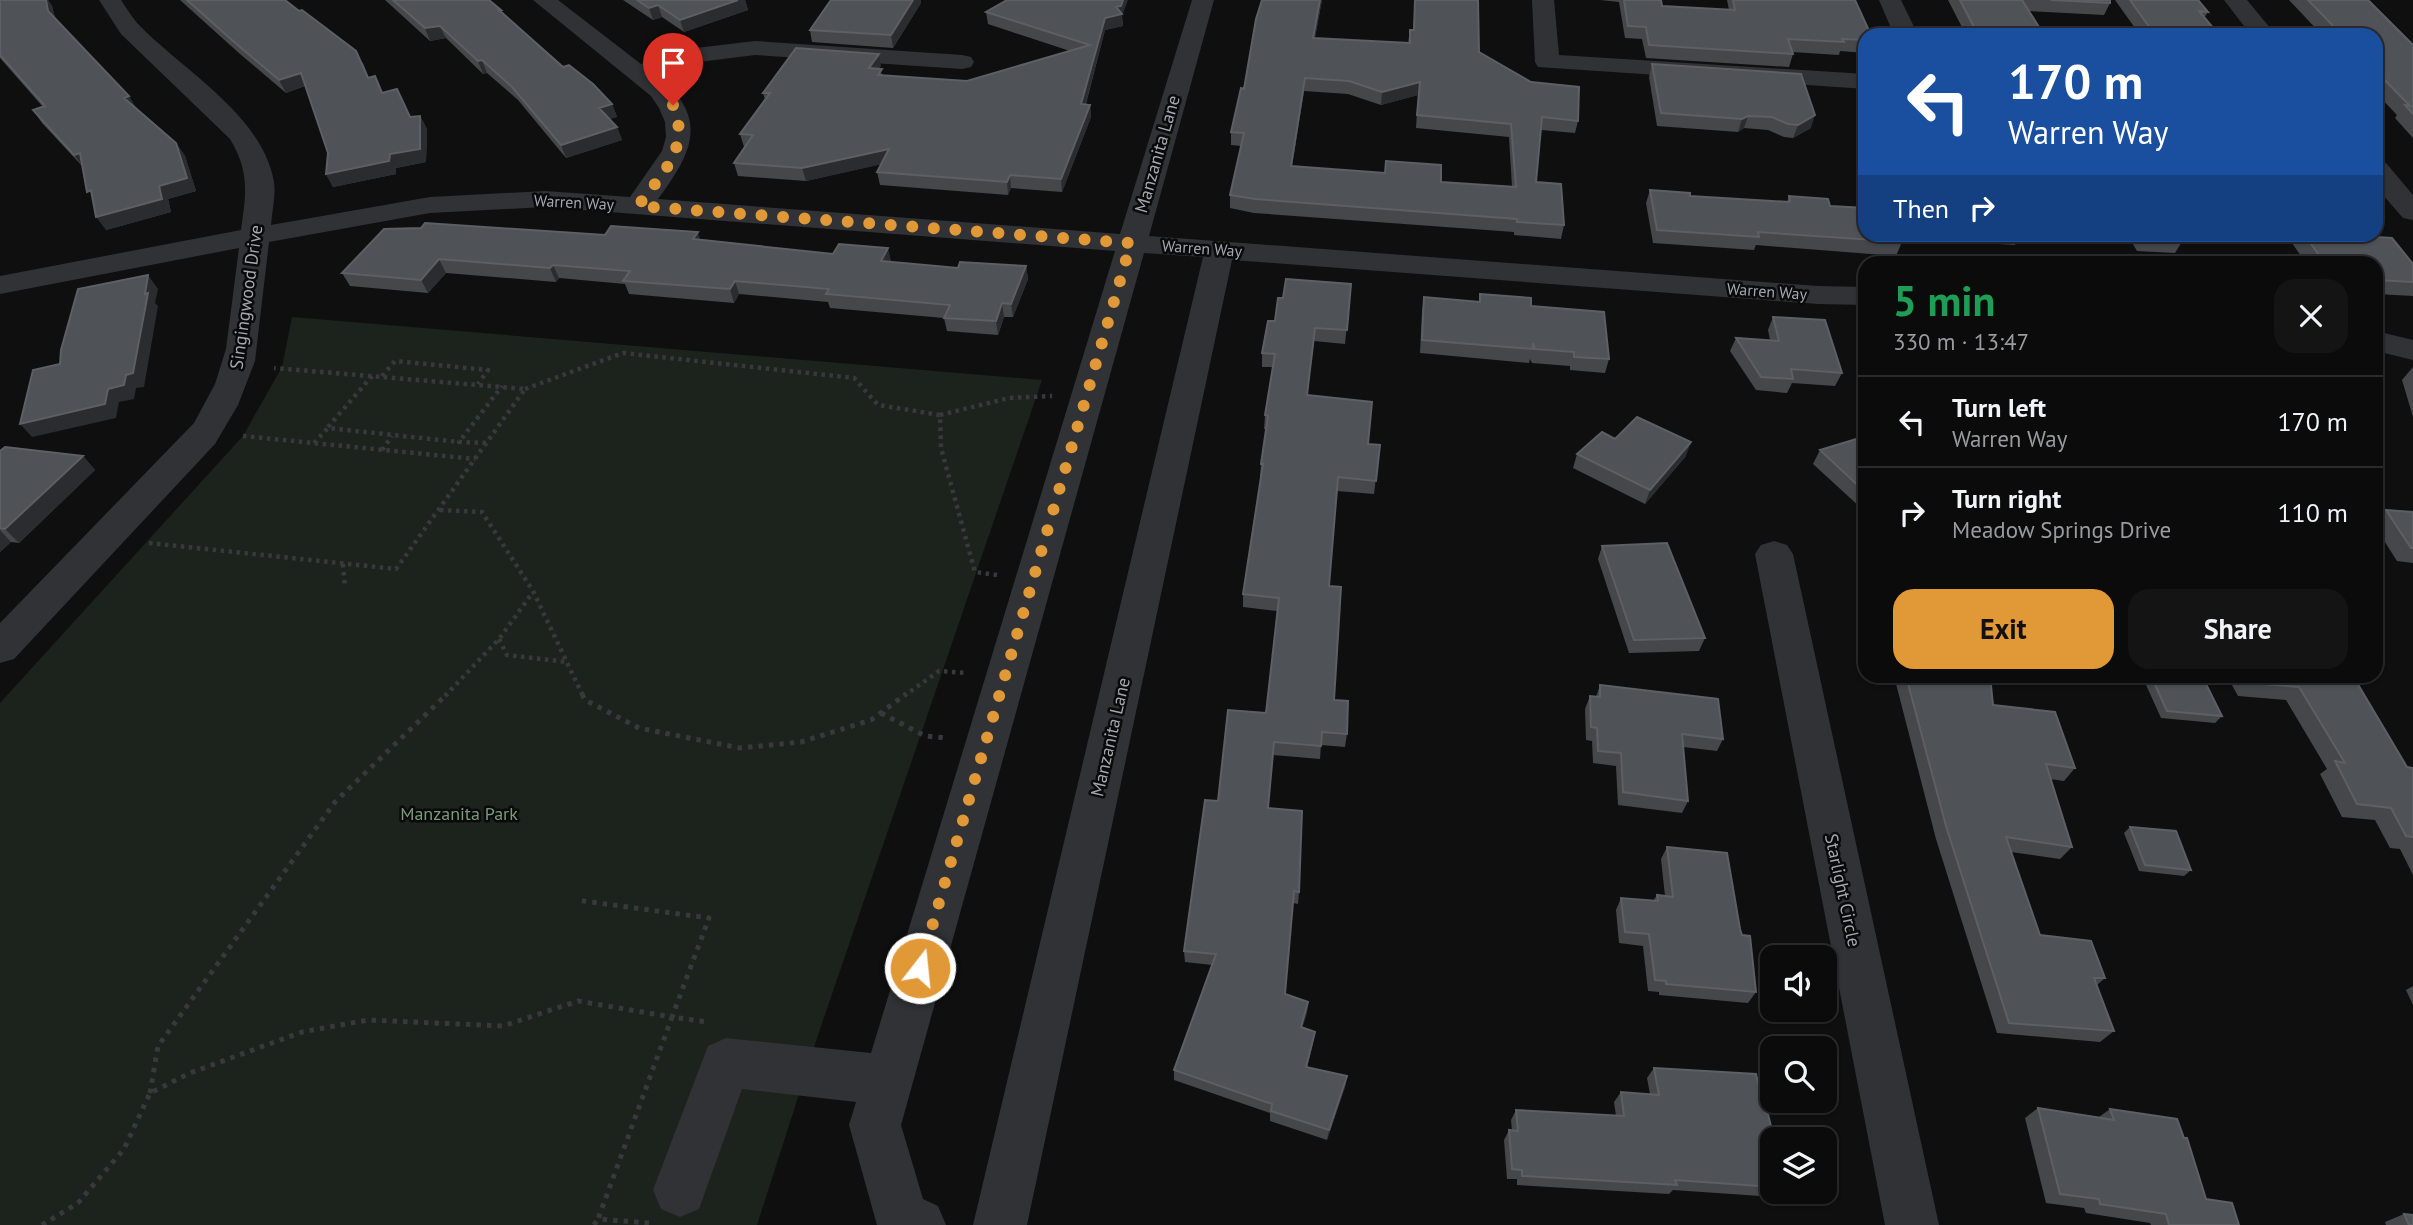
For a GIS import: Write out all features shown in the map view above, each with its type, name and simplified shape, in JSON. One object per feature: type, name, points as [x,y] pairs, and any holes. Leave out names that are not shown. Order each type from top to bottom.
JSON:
[{"type":"street","name":"Singingwood Drive","points":[[0,648],[204,436],[222,407],[236,374],[261,186],[257,162],[246,140],[129,29],[110,0]]},
{"type":"street","points":[[544,0],[673,105],[680,122],[679,141],[671,161],[638,206]]},
{"type":"street","name":"Manzanita Lane","points":[[919,1225],[901,1217],[875,1125],[1203,0]]},
{"type":"street","points":[[1543,0],[1547,62],[1858,81]]},
{"type":"street","points":[[1890,0],[1903,28]]},
{"type":"street","points":[[2235,0],[2258,28]]},
{"type":"street","points":[[638,74],[696,55],[755,48],[962,62]]},
{"type":"street","points":[[2383,177],[2413,212]]},
{"type":"street","name":"Warren Way","points":[[0,285],[383,212],[476,201],[545,199],[1818,295],[1858,296]]},
{"type":"street","name":"Manzanita Lane","points":[[1000,1225],[1220,250]]},
{"type":"street","points":[[2383,343],[2413,350]]},
{"type":"street","name":"Starlight Circle","points":[[1774,554],[1912,1225]]},
{"type":"street","points":[[680,1190],[726,1063],[887,1080]]},
{"type":"path","points":[[236,374],[282,367],[525,388],[623,353],[854,378],[878,405],[940,415],[990,401],[1037,395],[1086,398]]},
{"type":"path","points":[[382,376],[395,361],[488,370],[477,384]]},
{"type":"path","points":[[314,443],[373,375]]},
{"type":"path","points":[[459,442],[502,386]]},
{"type":"path","points":[[106,540],[396,569],[525,388]]},
{"type":"path","points":[[940,415],[942,448],[975,572],[1033,579]]},
{"type":"path","points":[[328,428],[486,443]]},
{"type":"path","points":[[382,450],[393,435]]},
{"type":"path","points":[[204,436],[243,436],[475,459]]},
{"type":"path","points":[[440,510],[482,512],[533,592],[585,700],[639,728],[740,748],[801,742],[871,720],[939,671],[1005,677]]},
{"type":"path","points":[[343,564],[345,587]]},
{"type":"path","points":[[42,1225],[78,1203],[124,1149],[150,1093],[158,1046],[335,802],[413,730],[499,639],[533,592]]},
{"type":"path","points":[[499,639],[508,655],[567,662]]},
{"type":"path","points":[[881,713],[925,736],[986,740]]},
{"type":"path","points":[[150,1093],[190,1073],[302,1032],[368,1020],[503,1026],[578,1001],[672,1017],[709,918],[576,900]]},
{"type":"green space","name":"Manzanita Park","points":[[292,317],[1042,380],[818,1035],[757,1225],[0,1225],[0,703],[243,436],[282,367]]},
{"type":"building","points":[[0,0],[46,0],[48,11],[129,96],[124,98],[176,143],[187,178],[159,186],[162,199],[96,217],[91,190],[87,192],[80,153],[74,155],[33,110],[45,106],[0,55]]},
{"type":"building","points":[[187,0],[285,0],[299,11],[302,10],[356,51],[368,78],[375,76],[382,93],[397,89],[410,117],[420,116],[420,149],[390,154],[389,161],[326,174],[328,153],[301,73],[279,80]]},
{"type":"building","points":[[393,0],[489,0],[563,67],[569,65],[593,84],[612,104],[599,108],[617,127],[561,145],[512,87],[482,60],[478,61],[440,26],[425,28]]},
{"type":"building","points":[[637,0],[738,0],[680,20],[658,5],[649,8]]},
{"type":"building","points":[[831,0],[913,0],[891,35],[810,30]]},
{"type":"building","points":[[1007,0],[1123,0],[1121,6],[1116,7],[1122,14],[1105,18],[1081,104],[1090,105],[1061,179],[1010,175],[1007,182],[877,172],[889,149],[802,168],[734,163],[753,135],[740,134],[770,93],[763,93],[796,48],[879,54],[869,68],[882,69],[878,75],[967,81],[1090,45],[986,12]]},
{"type":"building","points":[[1262,0],[1320,0],[1313,38],[1410,43],[1410,30],[1414,30],[1415,0],[1478,0],[1479,52],[1531,82],[1579,87],[1578,121],[1542,117],[1536,182],[1561,184],[1564,225],[1230,195],[1244,133],[1231,132],[1241,88],[1244,89],[1256,19]],"holes":[[[1305,78],[1349,81],[1382,92],[1420,82],[1417,115],[1511,124],[1516,187],[1441,182],[1441,165],[1386,161],[1385,173],[1291,166]]]},
{"type":"building","points":[[1624,0],[1661,0],[1662,6],[1735,10],[1733,0],[1855,0],[1868,28],[1858,28],[1858,40],[1842,39],[1844,42],[1788,39],[1793,54],[1649,45],[1646,27],[1628,26]]},
{"type":"building","points":[[1960,0],[2022,0],[2040,28],[1974,28]]},
{"type":"building","points":[[2051,0],[2110,0],[2110,3]]},
{"type":"building","points":[[2130,0],[2198,0],[2208,12],[2199,11],[2213,28],[2150,28]]},
{"type":"building","points":[[2308,0],[2368,0],[2413,45],[2413,114],[2405,105],[2410,106],[2383,78],[2383,28],[2335,28]]},
{"type":"building","points":[[1652,64],[1801,74],[1815,115],[1798,125],[1772,117],[1748,116],[1742,119],[1661,113]]},
{"type":"building","points":[[1650,190],[1690,193],[1690,196],[1790,202],[1789,196],[1828,199],[1830,206],[1858,208],[1858,239],[1758,232],[1759,237],[1657,230]]},
{"type":"building","points":[[425,223],[605,235],[611,226],[698,232],[693,239],[833,254],[839,244],[888,248],[881,261],[958,268],[960,262],[1026,266],[1011,304],[1002,303],[996,321],[944,318],[950,305],[826,294],[829,289],[735,281],[730,289],[623,281],[630,271],[553,265],[550,268],[439,259],[421,280],[342,273],[384,229],[421,228]]},
{"type":"building","points":[[2383,237],[2392,238],[2413,264],[2413,282],[2383,280],[2383,256],[2319,255],[2310,242],[2383,242]]},
{"type":"building","points":[[148,275],[145,294],[148,293],[133,373],[126,375],[124,385],[108,389],[105,404],[20,424],[33,370],[60,364],[61,350],[78,289]]},
{"type":"building","points":[[1286,279],[1351,284],[1347,330],[1315,328],[1307,395],[1372,402],[1368,444],[1380,445],[1376,481],[1338,477],[1329,586],[1341,587],[1334,700],[1348,701],[1347,734],[1322,732],[1321,746],[1274,742],[1268,808],[1302,811],[1299,892],[1294,891],[1285,994],[1308,1002],[1301,1027],[1315,1032],[1306,1067],[1347,1076],[1329,1130],[1271,1111],[1272,1104],[1174,1070],[1216,954],[1184,951],[1205,800],[1218,801],[1228,710],[1266,713],[1279,598],[1243,594],[1263,464],[1268,416],[1265,415],[1275,354],[1262,353],[1268,321],[1275,321],[1278,298],[1283,298]]},
{"type":"building","points":[[1480,294],[1531,298],[1531,306],[1604,312],[1609,359],[1574,357],[1574,352],[1535,349],[1533,343],[1533,349],[1422,340],[1424,297],[1480,302]]},
{"type":"building","points":[[1773,317],[1825,320],[1842,373],[1791,369],[1793,379],[1761,377],[1736,338],[1779,341]]},
{"type":"building","points":[[1637,417],[1691,442],[1650,490],[1577,454],[1602,432],[1615,439]]},
{"type":"building","points":[[1858,438],[1858,486],[1820,450]]},
{"type":"building","points":[[5,447],[83,456],[5,529],[0,528],[0,451]]},
{"type":"building","points":[[2386,510],[2413,512],[2413,548],[2411,548]]},
{"type":"building","points":[[1667,543],[1705,638],[1634,640],[1602,546]]},
{"type":"building","points":[[1908,683],[1991,683],[1993,705],[2055,712],[2075,768],[2046,764],[2072,847],[2006,837],[2040,935],[2091,941],[2105,978],[2094,978],[2114,1031],[2009,1023],[1946,826]]},
{"type":"building","points":[[2154,683],[2206,683],[2222,716],[2167,711]]},
{"type":"building","points":[[2251,683],[2357,683],[2407,767],[2413,768],[2413,837],[2406,836],[2391,808],[2357,804],[2335,761],[2345,763],[2299,687]]},
{"type":"building","points":[[1600,685],[1718,699],[1723,739],[1682,734],[1688,801],[1623,792],[1621,753],[1598,751],[1597,728],[1591,727],[1590,696],[1600,697]]},
{"type":"building","points":[[2130,827],[2176,831],[2191,870],[2145,865]]},
{"type":"building","points":[[1667,847],[1727,853],[1740,929],[1742,935],[1750,936],[1756,992],[1666,984],[1666,981],[1655,980],[1649,934],[1625,932],[1621,898],[1658,901],[1657,895],[1673,897]]},
{"type":"building","points":[[1654,1068],[1756,1074],[1760,1091],[1760,1113],[1768,1114],[1771,1127],[1760,1127],[1760,1186],[1675,1180],[1677,1185],[1522,1176],[1522,1170],[1512,1169],[1509,1130],[1518,1131],[1516,1110],[1624,1116],[1621,1092],[1659,1095]]},
{"type":"building","points":[[2038,1108],[2114,1120],[2110,1109],[2177,1119],[2184,1138],[2187,1138],[2206,1199],[2232,1203],[2239,1225],[2169,1225],[2166,1214],[2100,1204],[2099,1199],[2060,1194]]},
{"type":"building","points":[[2404,1214],[2413,1215],[2413,1225],[2409,1225]]},
{"type":"route","points":[[673,105],[680,122],[679,141],[671,161],[638,206],[1131,243],[920,968]]}]
